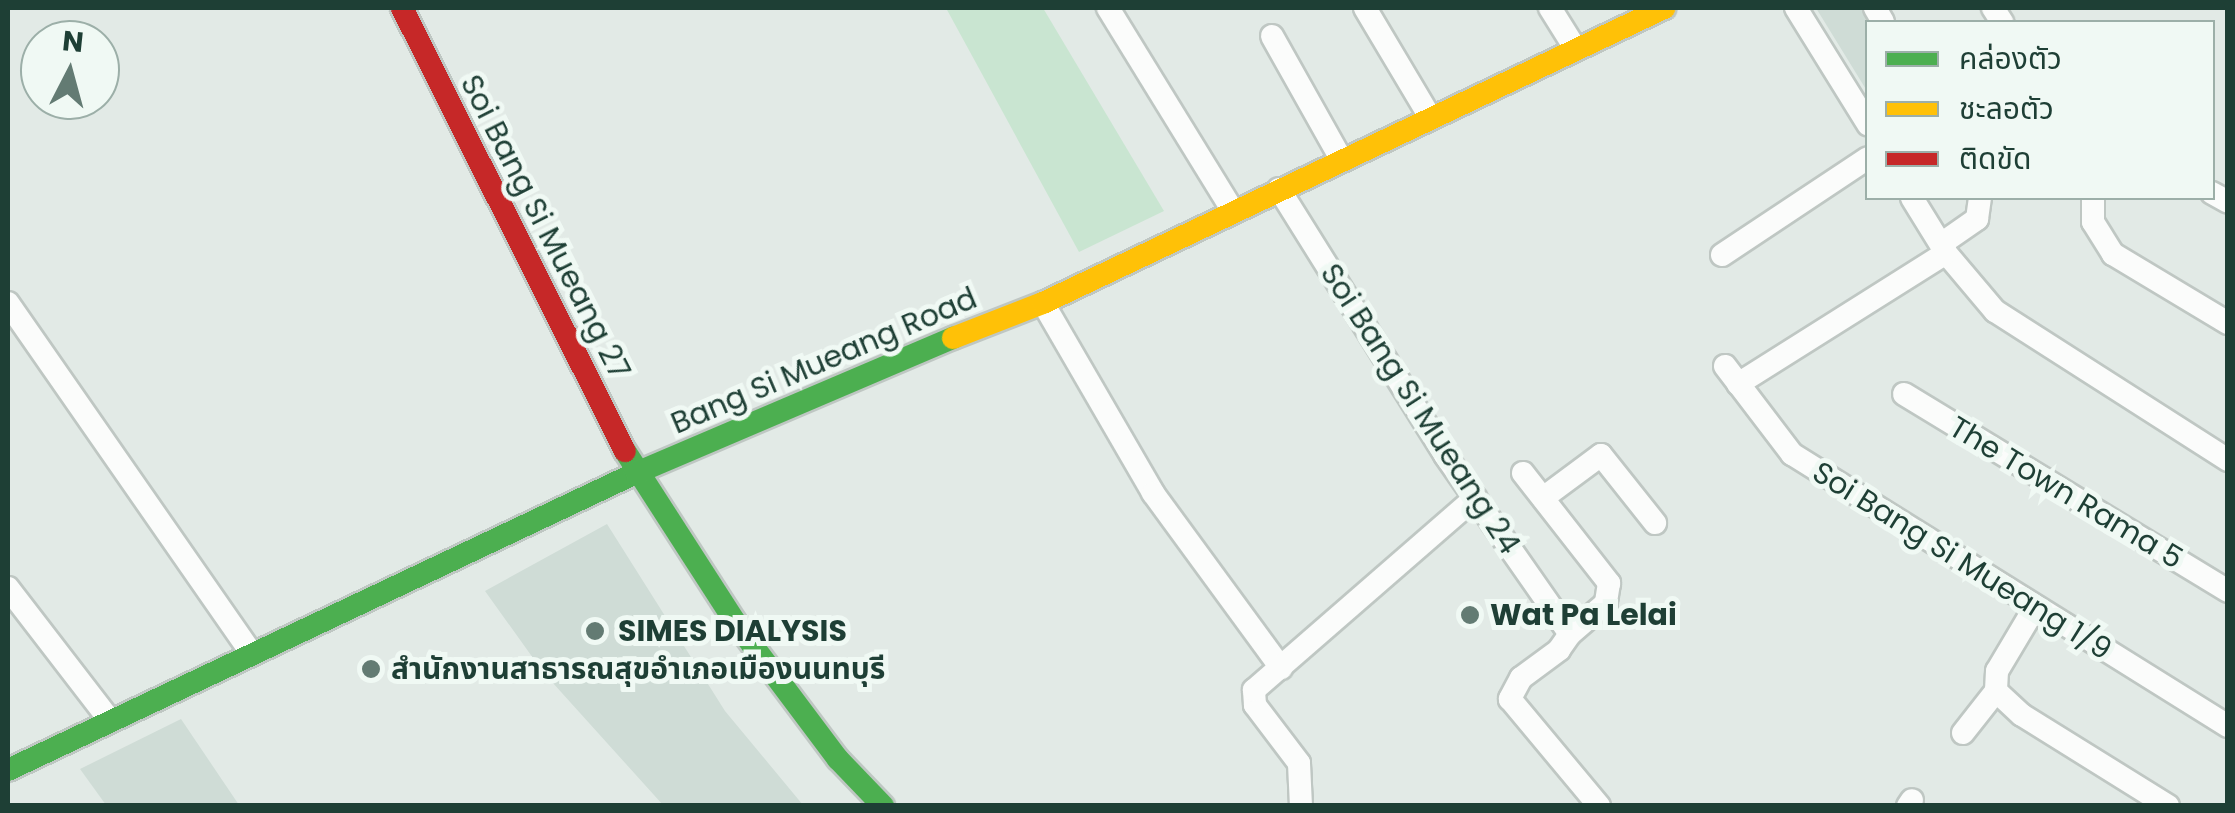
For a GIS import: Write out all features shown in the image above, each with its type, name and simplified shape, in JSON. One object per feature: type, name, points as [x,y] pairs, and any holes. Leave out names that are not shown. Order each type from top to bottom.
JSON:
[{"type":"street","name":"Soi Bang Si Mueang 27","points":[[402,8],[636,473],[735,622],[838,760],[882,806]]},
{"type":"street","points":[[1108,8],[1233,211]]},
{"type":"street","points":[[1365,8],[1430,117]]},
{"type":"street","points":[[1550,8],[1576,48]]},
{"type":"street","name":"Bang Si Mueang Road","points":[[8,769],[636,473],[868,370],[1044,303],[1576,48],[1630,14],[1664,8]]},
{"type":"street","points":[[1796,8],[1865,119]]},
{"type":"street","points":[[1272,36],[1341,160]]},
{"type":"street","points":[[1722,255],[1865,160]]},
{"type":"street","name":"Soi Bang Si Mueang 24","points":[[1279,189],[1476,498],[1570,634]]},
{"type":"street","points":[[1913,200],[1944,249],[1995,311],[2228,460]]},
{"type":"street","points":[[1944,249],[1977,219],[1980,200]]},
{"type":"street","points":[[2093,200],[2093,222],[2113,254],[2228,323]]},
{"type":"street","name":"Soi Bang Si Mueang 1/9","points":[[1944,249],[1731,375],[1792,454],[2034,609],[2228,726]]},
{"type":"street","points":[[8,303],[251,653]]},
{"type":"street","points":[[1044,303],[1153,493],[1281,668]]},
{"type":"street","name":"The Town Rama 5","points":[[1904,394],[2228,590]]},
{"type":"street","points":[[1543,498],[1601,455],[1655,523]]},
{"type":"street","points":[[1523,473],[1609,584],[1606,602],[1570,634],[1559,650],[1522,678],[1510,699],[1600,806]]},
{"type":"street","points":[[1301,806],[1299,763],[1252,696],[1476,498]]},
{"type":"street","points":[[8,588],[108,719]]},
{"type":"street","points":[[1964,733],[1996,691],[1996,671],[2034,609]]},
{"type":"street","points":[[1996,691],[2022,716],[2168,806]]},
{"type":"shaded area","points":[[1816,8],[1865,8],[1873,20],[1865,20],[1865,88]]},
{"type":"shaded area","name":"SIMES DIALYSIS","points":[[607,524],[725,711],[803,805],[663,805],[543,672],[485,591]]},
{"type":"shaded area","points":[[181,719],[239,805],[106,805],[80,769]]},
{"type":"green space","points":[[946,8],[1043,8],[1164,211],[1079,252]]},
{"type":"traffic: fast","points":[[8,770],[636,473],[953,338]]},
{"type":"traffic: fast","points":[[625,451],[735,622],[838,759],[883,806]]},
{"type":"traffic: slow","points":[[953,338],[1043,303],[1664,8]]},
{"type":"traffic: jam","points":[[402,8],[625,451]]},
{"type":"place","name":"Wat Pa Lelai","points":[[1470,615]]},
{"type":"place","name":"SIMES DIALYSIS","points":[[595,631]]},
{"type":"place","name":"สำนักงานสาธารณสุขอำเภอเมืองนนทบุรี","points":[[371,669]]}]
